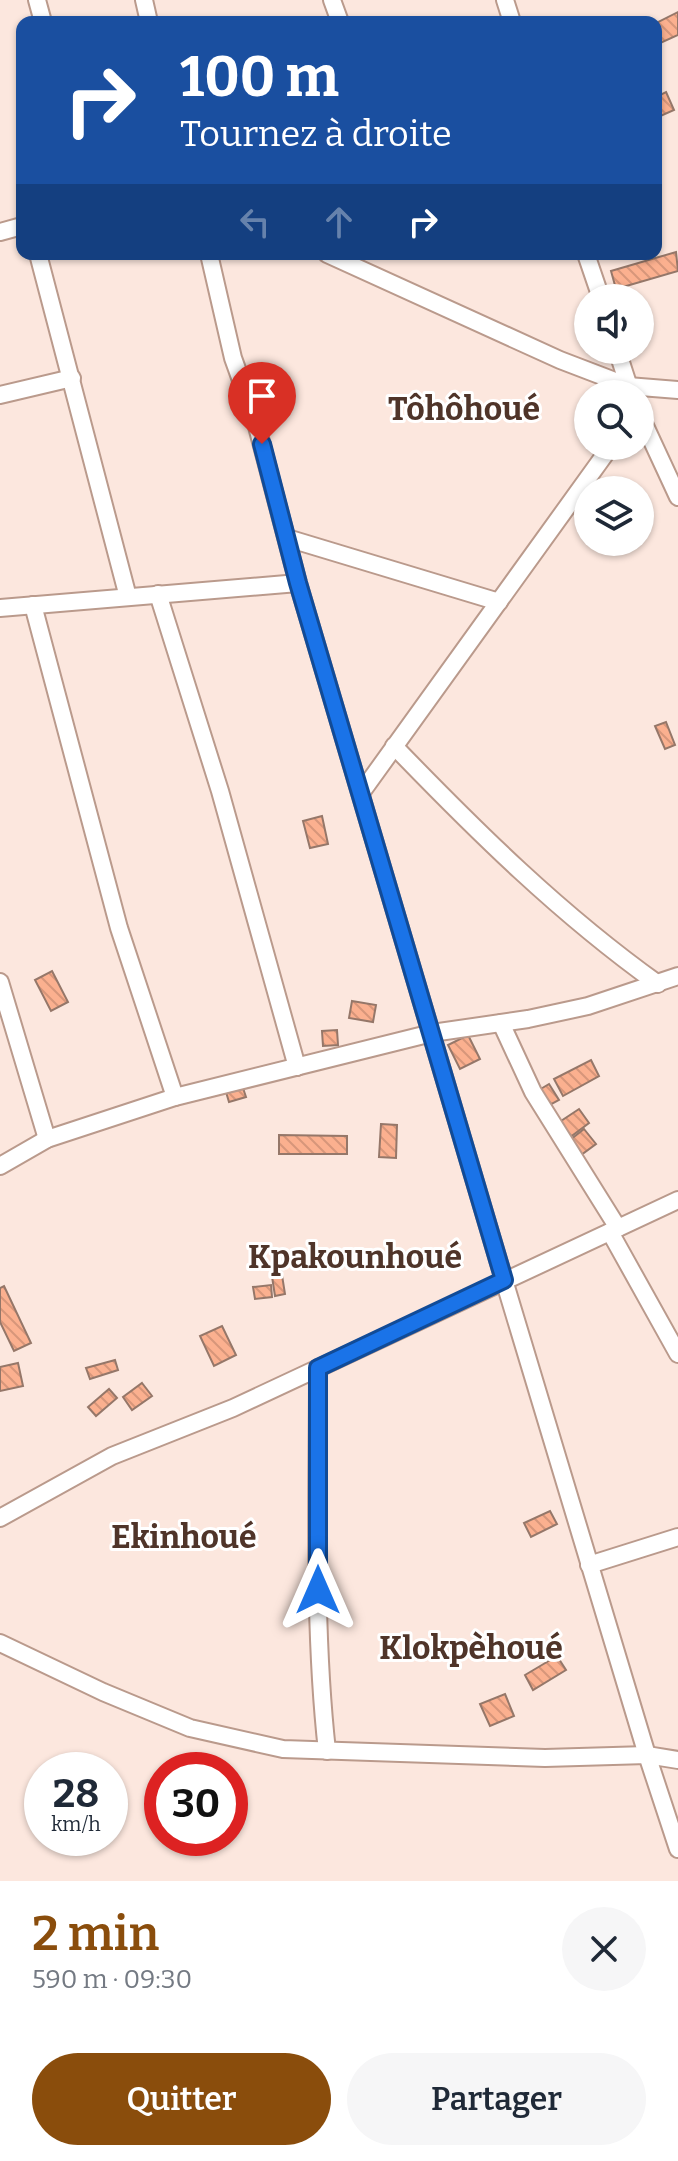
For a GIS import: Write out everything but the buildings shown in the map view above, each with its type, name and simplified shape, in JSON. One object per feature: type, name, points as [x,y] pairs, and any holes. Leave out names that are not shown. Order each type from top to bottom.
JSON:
[{"type":"street","points":[[40,260],[128,597]]},
{"type":"street","points":[[210,260],[233,358],[255,419],[298,583],[589,1565],[678,1849]]},
{"type":"street","points":[[340,260],[607,380]]},
{"type":"street","points":[[588,260],[596,284]]},
{"type":"street","points":[[0,395],[72,378]]},
{"type":"street","points":[[654,390],[678,390]]},
{"type":"street","points":[[654,445],[678,497]]},
{"type":"street","points":[[361,793],[601,460]]},
{"type":"street","points":[[287,538],[499,602]]},
{"type":"street","points":[[0,608],[298,583]]},
{"type":"street","points":[[158,594],[220,791],[297,1067]]},
{"type":"street","points":[[33,605],[119,928],[175,1097]]},
{"type":"street","points":[[394,746],[487,842],[538,888],[613,952],[658,984]]},
{"type":"street","points":[[0,1166],[47,1139],[175,1097],[432,1033],[588,1006],[678,976]]},
{"type":"street","points":[[0,982],[47,1139]]},
{"type":"street","points":[[501,1023],[533,1092],[614,1230],[678,1354]]},
{"type":"street","points":[[0,1518],[112,1456],[233,1408],[678,1200]]},
{"type":"street","points":[[318,1368],[318,1590],[321,1702],[327,1751]]},
{"type":"street","points":[[589,1565],[678,1537]]},
{"type":"street","points":[[0,1643],[103,1692],[190,1728],[283,1749],[545,1758],[647,1755],[678,1760]]},
{"type":"district","name":"Tôhôhoué","points":[[464,409]]},
{"type":"district","name":"Kpakounhoué","points":[[355,1257]]},
{"type":"district","name":"Ekinhoué","points":[[184,1537]]},
{"type":"district","name":"Klokpèhoué","points":[[471,1648]]},
{"type":"route","points":[[262,444],[298,583],[504,1280],[318,1368],[318,1590]]}]
